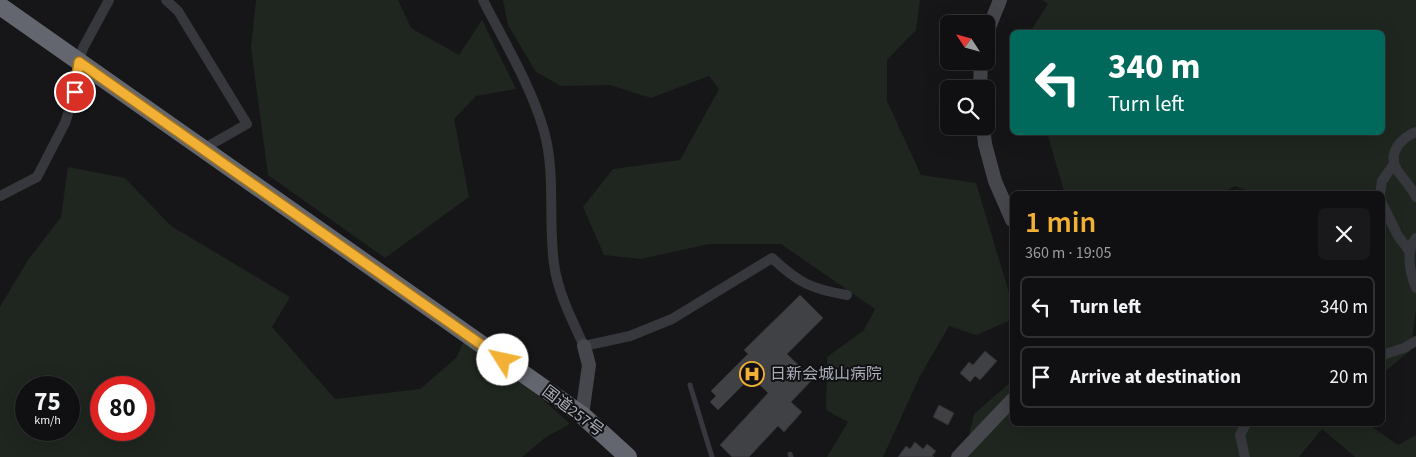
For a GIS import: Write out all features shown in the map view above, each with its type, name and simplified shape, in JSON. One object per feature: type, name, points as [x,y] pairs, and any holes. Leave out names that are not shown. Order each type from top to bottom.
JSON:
[{"type":"highway","name":"国道257号","points":[[0,6],[582,415],[628,457]]},
{"type":"street","points":[[0,196],[37,177],[65,122],[75,92],[83,48],[109,0]]},
{"type":"street","points":[[166,0],[178,10],[247,124],[203,149]]},
{"type":"street","points":[[482,0],[524,80],[544,131],[549,159],[550,221],[554,265],[560,290],[590,364],[582,415]]},
{"type":"street","points":[[994,15],[1000,0]]},
{"type":"street","points":[[1380,191],[1382,181],[1394,164],[1396,148],[1404,137],[1416,132]]},
{"type":"street","points":[[984,135],[995,182],[1010,216]]},
{"type":"street","points":[[1394,164],[1412,188],[1416,197]]},
{"type":"street","points":[[1385,209],[1398,236],[1410,252]]},
{"type":"street","points":[[1416,238],[1411,244],[1410,252],[1412,279],[1416,288]]},
{"type":"street","points":[[584,346],[630,336],[672,319],[772,258],[792,277],[798,280],[820,290],[847,295]]},
{"type":"street","points":[[1385,354],[1404,348],[1416,341]]},
{"type":"street","points":[[958,457],[1010,402]]},
{"type":"street","points":[[1244,457],[1240,435],[1245,426]]},
{"type":"lane","points":[[690,385],[712,457]]},
{"type":"shaded area","points":[[256,0],[398,0],[411,28],[459,55],[482,20],[516,89],[476,96],[454,119],[469,197],[385,258],[268,175],[251,48]]},
{"type":"shaded area","points":[[503,0],[920,0],[916,30],[887,60],[887,101],[921,175],[976,183],[1010,296],[1010,320],[976,335],[949,326],[920,376],[883,457],[827,457],[848,422],[826,410],[827,357],[864,330],[875,309],[781,244],[709,244],[641,259],[604,255],[583,207],[613,169],[680,160],[719,89],[709,76],[651,98],[610,85],[561,86],[536,72],[508,25]]},
{"type":"shaded area","points":[[1042,0],[1416,0],[1416,311],[1410,351],[1385,371],[1385,191],[1248,191],[1235,186],[1226,191],[1064,191],[1048,135],[1385,135],[1385,30],[1031,30],[1048,4]]},
{"type":"shaded area","points":[[68,167],[125,178],[171,226],[290,297],[272,327],[335,399],[420,389],[456,358],[464,341],[523,382],[570,424],[546,437],[522,457],[0,457],[0,307],[28,260],[61,217]]},
{"type":"shaded area","points":[[1010,383],[1010,426],[1371,426],[1398,445],[1416,435],[1416,457],[1355,457],[1322,429],[1299,457],[964,457],[974,414]]},
{"type":"building","points":[[800,295],[823,318],[787,354],[813,379],[791,402],[802,412],[784,432],[778,426],[749,457],[732,457],[720,445],[768,393],[754,379],[751,382],[749,379],[718,410],[710,402],[716,396],[711,391],[748,354],[744,350]]},
{"type":"building","points":[[985,351],[997,361],[980,380],[975,376],[970,382],[960,373],[969,362],[973,365]]},
{"type":"building","points":[[939,405],[954,413],[948,425],[933,417]]},
{"type":"building","points":[[915,442],[923,449],[927,444],[936,451],[932,456],[934,457],[898,457],[906,446],[910,449]]},
{"type":"place","name":"日新会城山病院","points":[[752,374]]},
{"type":"route","points":[[75,92],[79,62],[503,360]]}]
